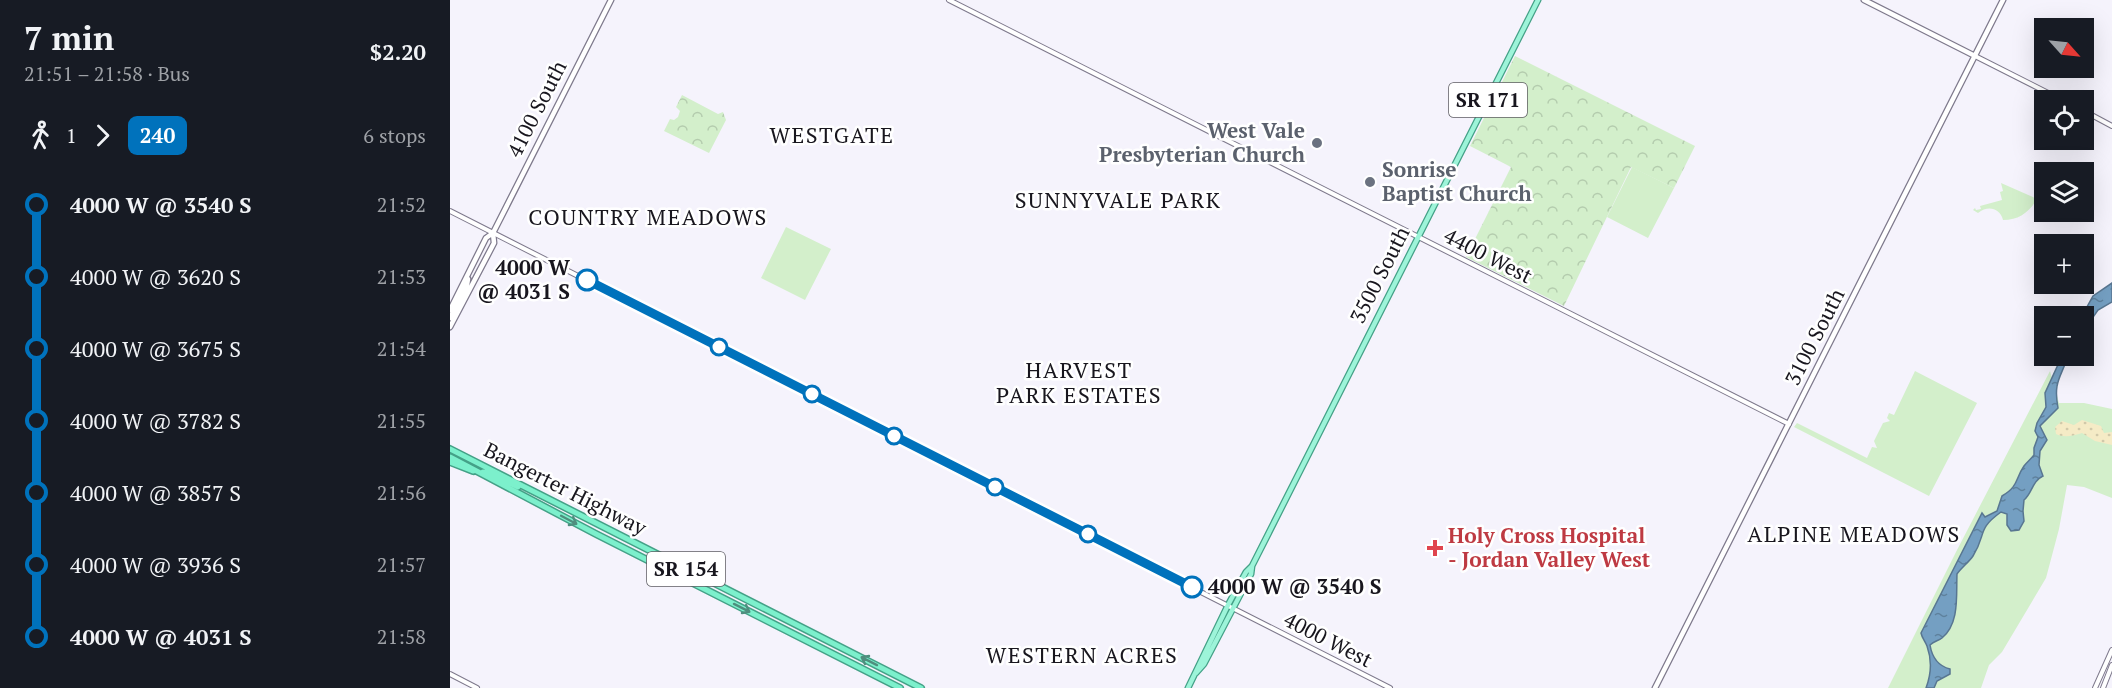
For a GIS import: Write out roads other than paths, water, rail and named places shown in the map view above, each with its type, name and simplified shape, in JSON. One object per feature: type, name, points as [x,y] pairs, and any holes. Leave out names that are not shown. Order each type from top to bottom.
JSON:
[{"type":"highway","name":"Bangerter Highway","points":[[450,449],[921,688]]},
{"type":"highway","name":"Bangerter Highway","points":[[450,457],[596,534],[900,688]]},
{"type":"highway","points":[[450,462],[466,469],[490,473],[546,502],[553,502]]},
{"type":"main road","name":"4100 South","points":[[450,310],[486,238],[493,233],[611,0]]},
{"type":"main road","name":"3500 South","points":[[1188,688],[1196,673],[1203,667],[1246,572],[1252,566],[1538,0]]},
{"type":"main road","points":[[1864,0],[1975,56]]},
{"type":"main road","name":"3100 South","points":[[1655,688],[2003,0]]},
{"type":"main road","name":"4100 South","points":[[450,327],[494,243],[493,233]]},
{"type":"main road","points":[[450,318],[467,285],[469,273]]},
{"type":"street","name":"4400 West","points":[[949,0],[1789,424]]},
{"type":"street","points":[[1975,56],[2042,90]]},
{"type":"street","points":[[2094,116],[2112,126]]},
{"type":"street","name":"4000 West","points":[[450,211],[1390,688]]},
{"type":"street","points":[[2095,688],[2112,650]]},
{"type":"street","points":[[2103,688],[2112,665]]},
{"type":"street","points":[[450,674],[477,688]]},
{"type":"water","points":[[2112,283],[2112,302],[2098,310],[2094,316],[2094,306],[2088,306],[2093,296]]},
{"type":"water","points":[[2057,366],[2064,366],[2057,385],[2058,408],[2040,426],[2047,440],[2040,451],[2039,465],[2043,476],[2039,478],[2024,500],[2024,521],[2019,530],[2011,531],[2007,525],[2007,514],[2001,512],[1993,518],[1985,528],[1973,556],[1957,574],[1956,608],[1952,625],[1942,638],[1930,645],[1936,660],[1942,666],[1950,669],[1950,674],[1937,681],[1934,688],[1926,688],[1930,673],[1929,651],[1921,633],[1982,513],[1985,517],[1997,511],[2002,496],[2014,486],[2024,466],[2034,455],[2038,437],[2035,431],[2037,423],[2046,407],[2045,393]]},
{"type":"place","name":"West Vale Presbyterian Church","points":[[1317,143]]},
{"type":"place","name":"Sonrise Baptist Church","points":[[1370,182]]},
{"type":"place","name":"4000 W @ 4031 S","points":[[587,280]]},
{"type":"place","name":"Holy Cross Hospital - Jordan Valley West","points":[[1435,548]]},
{"type":"place","name":"4000 W @ 3540 S","points":[[1192,587]]},
{"type":"district","name":"WESTGATE","points":[[832,135]]},
{"type":"district","name":"SUNNYVALE PARK","points":[[1118,200]]},
{"type":"district","name":"COUNTRY MEADOWS","points":[[648,217]]},
{"type":"district","name":"HARVEST PARK ESTATES","points":[[1079,382]]},
{"type":"district","name":"ALPINE MEADOWS","points":[[1854,534]]},
{"type":"district","name":"WESTERN ACRES","points":[[1082,655]]}]
